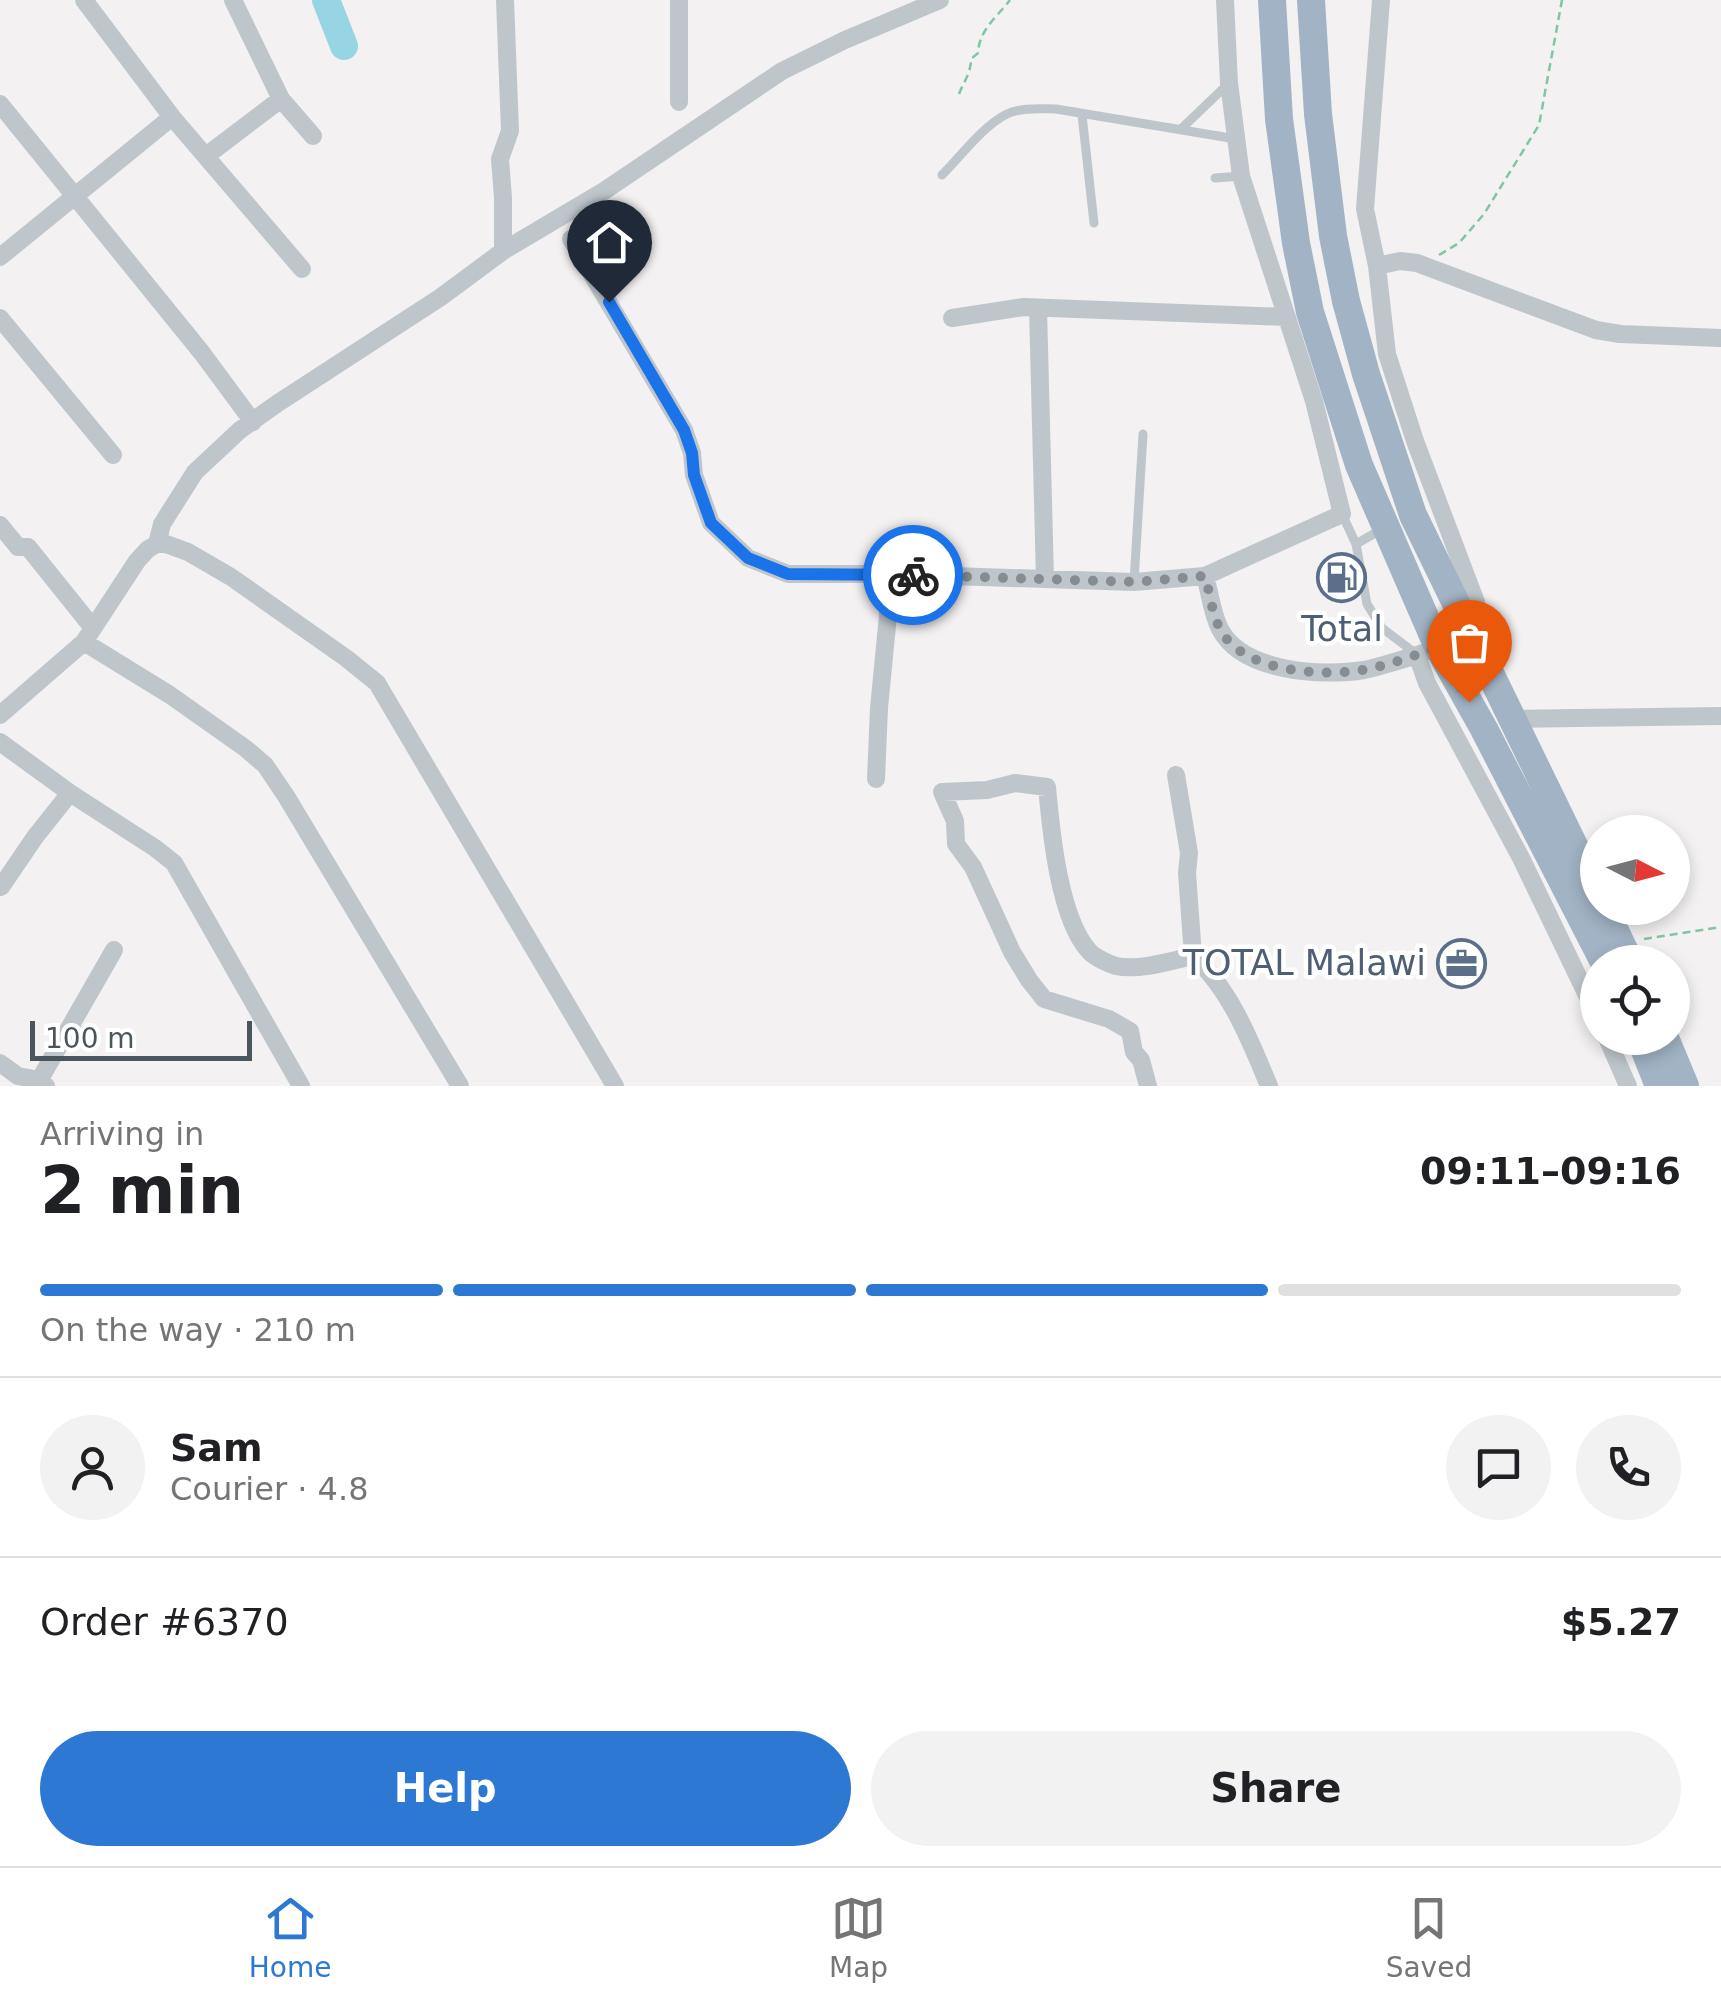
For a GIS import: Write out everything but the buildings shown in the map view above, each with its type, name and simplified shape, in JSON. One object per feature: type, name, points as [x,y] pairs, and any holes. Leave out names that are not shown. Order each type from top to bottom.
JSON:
[{"type":"highway","points":[[1272,0],[1286,182],[1306,294],[1359,465],[1386,528],[1428,651],[1502,762],[1595,945]]},
{"type":"highway","points":[[1312,0],[1312,42],[1333,236],[1366,374],[1413,514],[1580,858]]},
{"type":"highway","points":[[1647,1055],[1659,1086]]},
{"type":"highway","points":[[1672,1055],[1684,1086]]},
{"type":"street","points":[[84,0],[172,117],[302,270]]},
{"type":"street","points":[[233,0],[281,99],[313,136]]},
{"type":"street","points":[[503,252],[500,158],[510,132],[505,0]]},
{"type":"street","points":[[679,102],[680,0]]},
{"type":"street","points":[[158,544],[162,524],[195,472],[253,422],[503,252],[604,192],[798,62],[940,0]]},
{"type":"street","points":[[571,239],[684,430],[711,523],[748,558],[788,574],[1134,582],[1205,576],[1342,514],[1314,401],[1241,176],[1225,0]]},
{"type":"street","points":[[1205,576],[1220,628],[1231,645],[1248,658],[1278,668],[1362,670],[1428,651],[1468,630],[1474,615],[1476,602],[1415,441],[1387,354],[1377,266],[1365,210],[1382,0]]},
{"type":"street","points":[[206,156],[281,99]]},
{"type":"street","points":[[0,104],[202,353],[253,422]]},
{"type":"street","points":[[0,257],[172,117]]},
{"type":"street","points":[[1377,266],[1400,261],[1422,265],[1596,330],[1721,338]]},
{"type":"street","points":[[952,318],[1038,308],[1287,318]]},
{"type":"street","points":[[1038,308],[1045,578]]},
{"type":"street","points":[[0,318],[113,456]]},
{"type":"street","points":[[0,526],[18,547],[28,547],[89,635],[264,765],[460,1086]]},
{"type":"street","points":[[0,716],[89,635],[148,549],[166,544],[231,577],[377,684],[614,1086]]},
{"type":"street","points":[[876,779],[892,574]]},
{"type":"street","points":[[1428,651],[1427,682],[1521,858],[1580,981]]},
{"type":"street","points":[[1513,719],[1721,716]]},
{"type":"street","points":[[0,742],[174,863],[301,1086]]},
{"type":"street","points":[[1176,775],[1189,854],[1193,956],[1226,995],[1269,1086]]},
{"type":"street","points":[[1148,1086],[1130,1031],[1110,1019],[1044,999],[1029,980],[973,866],[956,844],[956,821],[942,792],[987,790],[1015,783],[1046,787],[1064,893],[1073,925],[1091,954],[1117,966],[1157,965],[1193,956]]},
{"type":"street","points":[[1,887],[70,793]]},
{"type":"street","points":[[0,1063],[18,1076],[40,1084],[114,950]]},
{"type":"street","points":[[1614,1055],[1628,1086]]},
{"type":"lane","points":[[1181,129],[1230,82]]},
{"type":"lane","points":[[942,175],[988,127],[1009,113],[1032,109],[1056,109],[1236,139]]},
{"type":"lane","points":[[1082,114],[1094,223]]},
{"type":"lane","points":[[1214,178],[1241,176]]},
{"type":"lane","points":[[1134,582],[1143,434]]},
{"type":"lane","points":[[1342,514],[1356,544],[1364,594],[1374,617],[1382,628],[1428,651]]},
{"type":"lane","points":[[1356,544],[1386,528]]},
{"type":"path","points":[[959,94],[970,72],[971,59],[978,52],[978,41],[1010,0]]},
{"type":"path","points":[[1422,265],[1459,243],[1484,214],[1539,125],[1562,0]]},
{"type":"path","points":[[1655,945],[1721,926]]},
{"type":"waterway","points":[[326,0],[344,46]]},
{"type":"way so far","points":[[913,575],[1134,582],[1205,576],[1220,628],[1231,645],[1248,658],[1278,668],[1344,672],[1438,647],[1469,702]]},
{"type":"place","name":"Total","points":[[1342,577]]},
{"type":"place","name":"TOTAL Malawi","points":[[1461,963]]},
{"type":"route","points":[[609,302],[684,430],[711,523],[728,542],[748,558],[788,574],[913,575]]}]
